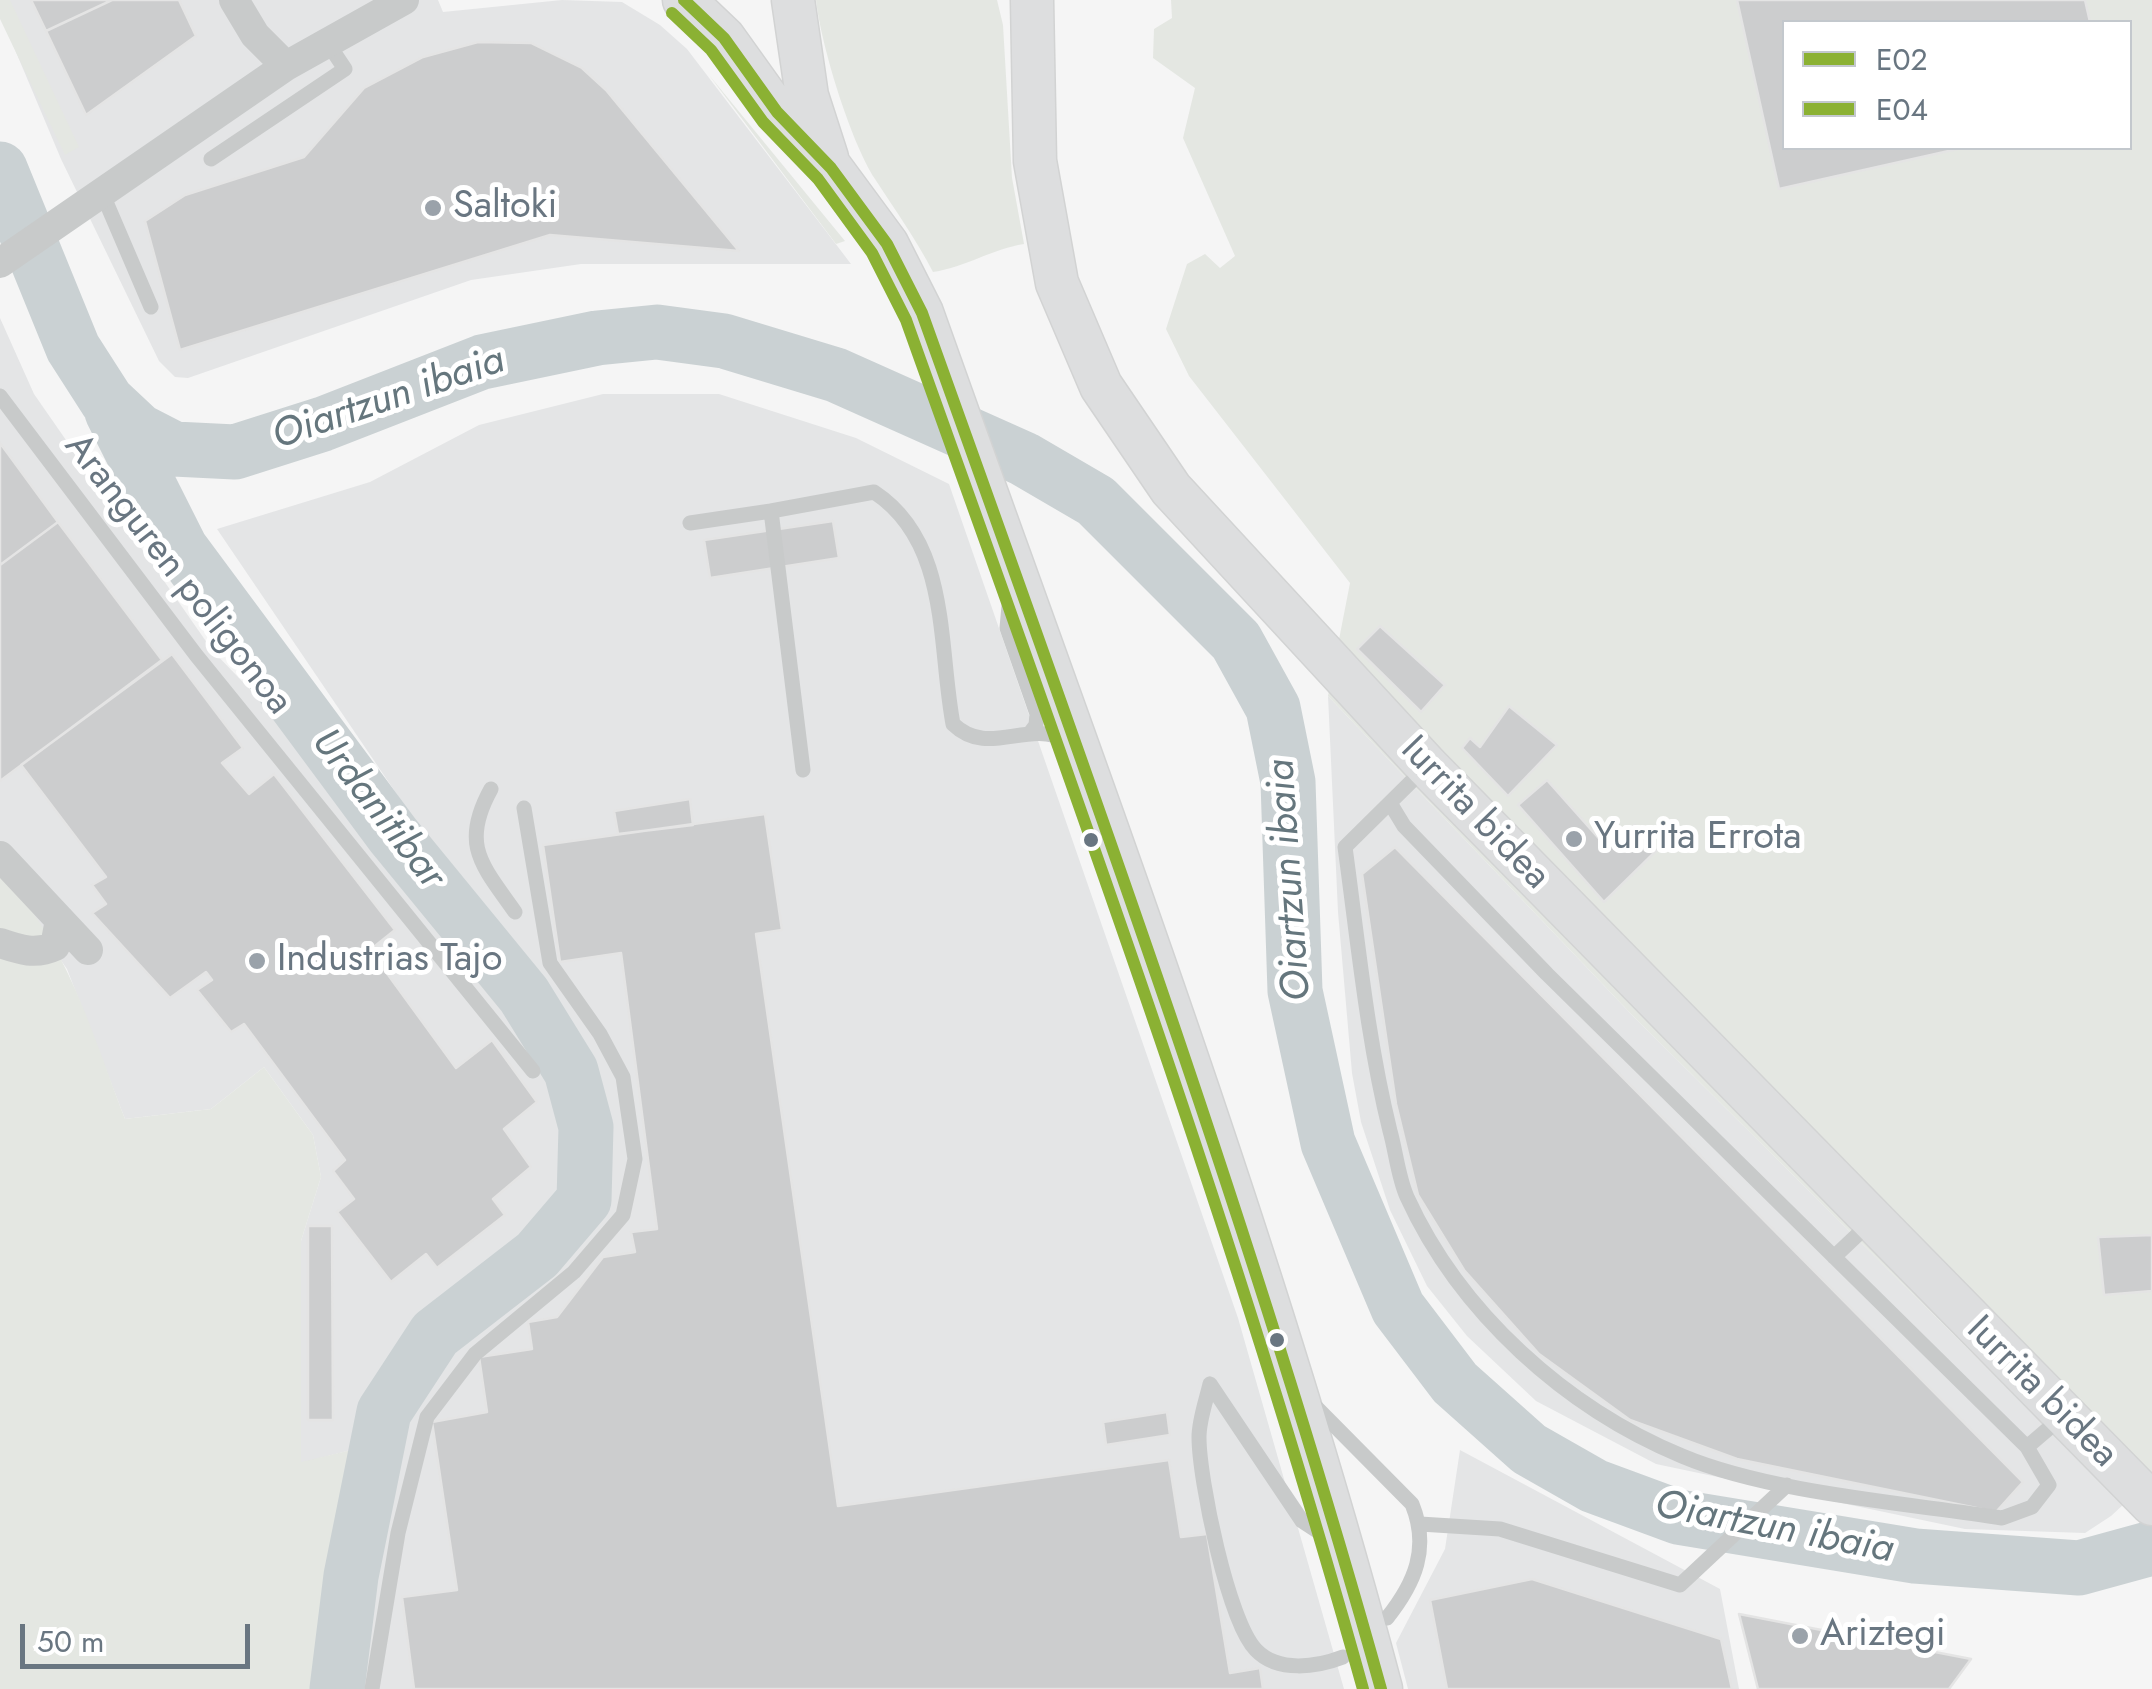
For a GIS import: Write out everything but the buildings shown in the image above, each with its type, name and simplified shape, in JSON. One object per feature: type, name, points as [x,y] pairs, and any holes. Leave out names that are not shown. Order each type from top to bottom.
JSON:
[{"type":"main road","points":[[684,0],[724,38],[778,112],[831,168],[894,256],[935,348],[1218,1148],[1296,1384],[1382,1689]]},
{"type":"main road","points":[[793,0],[807,96],[831,168]]},
{"type":"main road","name":"Iurrita bidea","points":[[1032,0],[1034,161],[1057,283],[1102,386],[1171,489],[1426,766],[1870,1222],[2142,1494]]},
{"type":"street","points":[[234,0],[255,34],[286,66]]},
{"type":"street","points":[[0,263],[286,66],[404,0]]},
{"type":"street","points":[[0,856],[88,950]]},
{"type":"street","points":[[0,943],[22,951],[44,951],[56,946],[60,920]]},
{"type":"lane","points":[[211,159],[345,69],[327,42]]},
{"type":"lane","points":[[103,195],[151,307]]},
{"type":"lane","name":"Aranguren poligonoa","points":[[0,396],[196,655],[534,1071]]},
{"type":"lane","points":[[690,523],[874,492],[896,507],[914,527],[928,559],[954,724],[966,737],[992,742],[1030,733],[1056,734],[1077,749]]},
{"type":"lane","points":[[772,511],[803,770]]},
{"type":"lane","points":[[1012,566],[1007,628],[1037,714],[1030,733]]},
{"type":"lane","points":[[1390,802],[1404,826],[1547,974],[2028,1447],[2049,1485],[2032,1507],[2002,1518],[1787,1485],[1683,1457],[1590,1407],[1516,1349],[1471,1298],[1406,1196],[1377,1076],[1345,847],[1390,802],[1426,766]]},
{"type":"lane","points":[[491,789],[474,824],[476,853],[516,912]]},
{"type":"lane","points":[[372,1689],[398,1533],[427,1416],[475,1354],[574,1272],[624,1216],[636,1159],[623,1077],[600,1034],[550,963],[524,808]]},
{"type":"lane","points":[[1834,1257],[1870,1222]]},
{"type":"lane","points":[[1343,1657],[1318,1667],[1290,1665],[1257,1652],[1238,1621],[1206,1496],[1198,1434],[1210,1384],[1302,1522],[1344,1548]]},
{"type":"lane","points":[[1296,1384],[1348,1443],[1412,1504],[1420,1524],[1416,1572],[1386,1618]]},
{"type":"lane","points":[[2028,1447],[2064,1415]]},
{"type":"lane","points":[[1420,1524],[1500,1529],[1680,1585],[1787,1485]]},
{"type":"shaded area","points":[[0,0],[438,0],[443,12],[562,0],[622,2],[660,25],[687,49],[851,264],[581,264],[471,280],[188,378],[175,377],[159,361],[61,159],[0,14]]},
{"type":"shaded area","points":[[0,0],[10,0],[79,147],[65,155],[0,19]]},
{"type":"shaded area","points":[[816,0],[997,0],[1003,25],[1012,178],[1024,244],[933,272],[865,162],[830,66]]},
{"type":"shaded area","points":[[1171,0],[2152,0],[2152,1514],[2124,1504],[1632,1015],[1328,696],[1350,583],[1189,376],[1166,329],[1187,264],[1205,254],[1220,268],[1235,256],[1183,138],[1195,88],[1153,58],[1154,29],[1172,18]]},
{"type":"shaded area","points":[[709,75],[845,241],[836,244]]},
{"type":"shaded area","points":[[0,318],[34,394],[212,650],[290,731],[412,880],[534,1035],[563,1082],[574,1170],[562,1202],[421,1323],[383,1364],[351,1450],[301,1463],[301,1241],[321,1177],[313,1135],[264,1067],[211,1109],[125,1119],[67,969],[0,873]]},
{"type":"shaded area","points":[[603,394],[719,394],[856,438],[949,484],[1238,1318],[1344,1689],[350,1689],[390,1448],[409,1398],[432,1363],[572,1245],[598,1205],[609,1174],[611,1142],[598,1083],[581,1047],[436,852],[217,529],[370,482],[479,425]]},
{"type":"shaded area","points":[[1328,696],[1632,1015],[2124,1504],[2085,1533],[1965,1529],[1656,1464],[1536,1401],[1467,1336],[1427,1286],[1390,1210],[1361,1122],[1352,1073],[1338,912]]},
{"type":"shaded area","points":[[0,873],[43,927],[60,957],[125,1119],[211,1109],[264,1067],[313,1135],[321,1177],[301,1241],[301,1462],[351,1450],[319,1689],[0,1689]]},
{"type":"shaded area","points":[[1460,1450],[1720,1589],[1739,1689],[1408,1689],[1396,1643],[1445,1549]]},
{"type":"waterway","name":"Oiartzun ibaia","points":[[0,169],[73,348],[107,401],[139,431],[174,449],[235,452],[323,424],[482,362],[597,338],[657,332],[724,341],[836,375],[1024,459],[1096,501],[1236,641],[1273,708],[1288,782],[1295,991],[1328,1143],[1398,1308],[1455,1383],[1529,1449],[1594,1486],[1678,1517],[1915,1556],[2079,1568],[2152,1548]]},
{"type":"waterway","name":"Urdanitibar","points":[[112,412],[181,549],[393,835],[524,995],[571,1071],[586,1127],[584,1200],[537,1255],[435,1334],[384,1412],[351,1576],[337,1689]]},
{"type":"transit line","name":"E02","points":[[684,0],[724,38],[777,112],[831,168],[887,244],[922,313],[1105,826],[1222,1169],[1331,1514],[1381,1689]]},
{"type":"transit line","name":"E04","points":[[672,13],[711,50],[763,122],[818,179],[872,253],[906,320],[1147,1000],[1260,1343],[1363,1689]]},
{"type":"place","name":"Saltoki","points":[[433,208]]},
{"type":"place","name":"Yurrita Errota","points":[[1574,839]]},
{"type":"place","name":"Industrias Tajo","points":[[257,961]]},
{"type":"place","name":"Ariztegi","points":[[1800,1636]]}]
